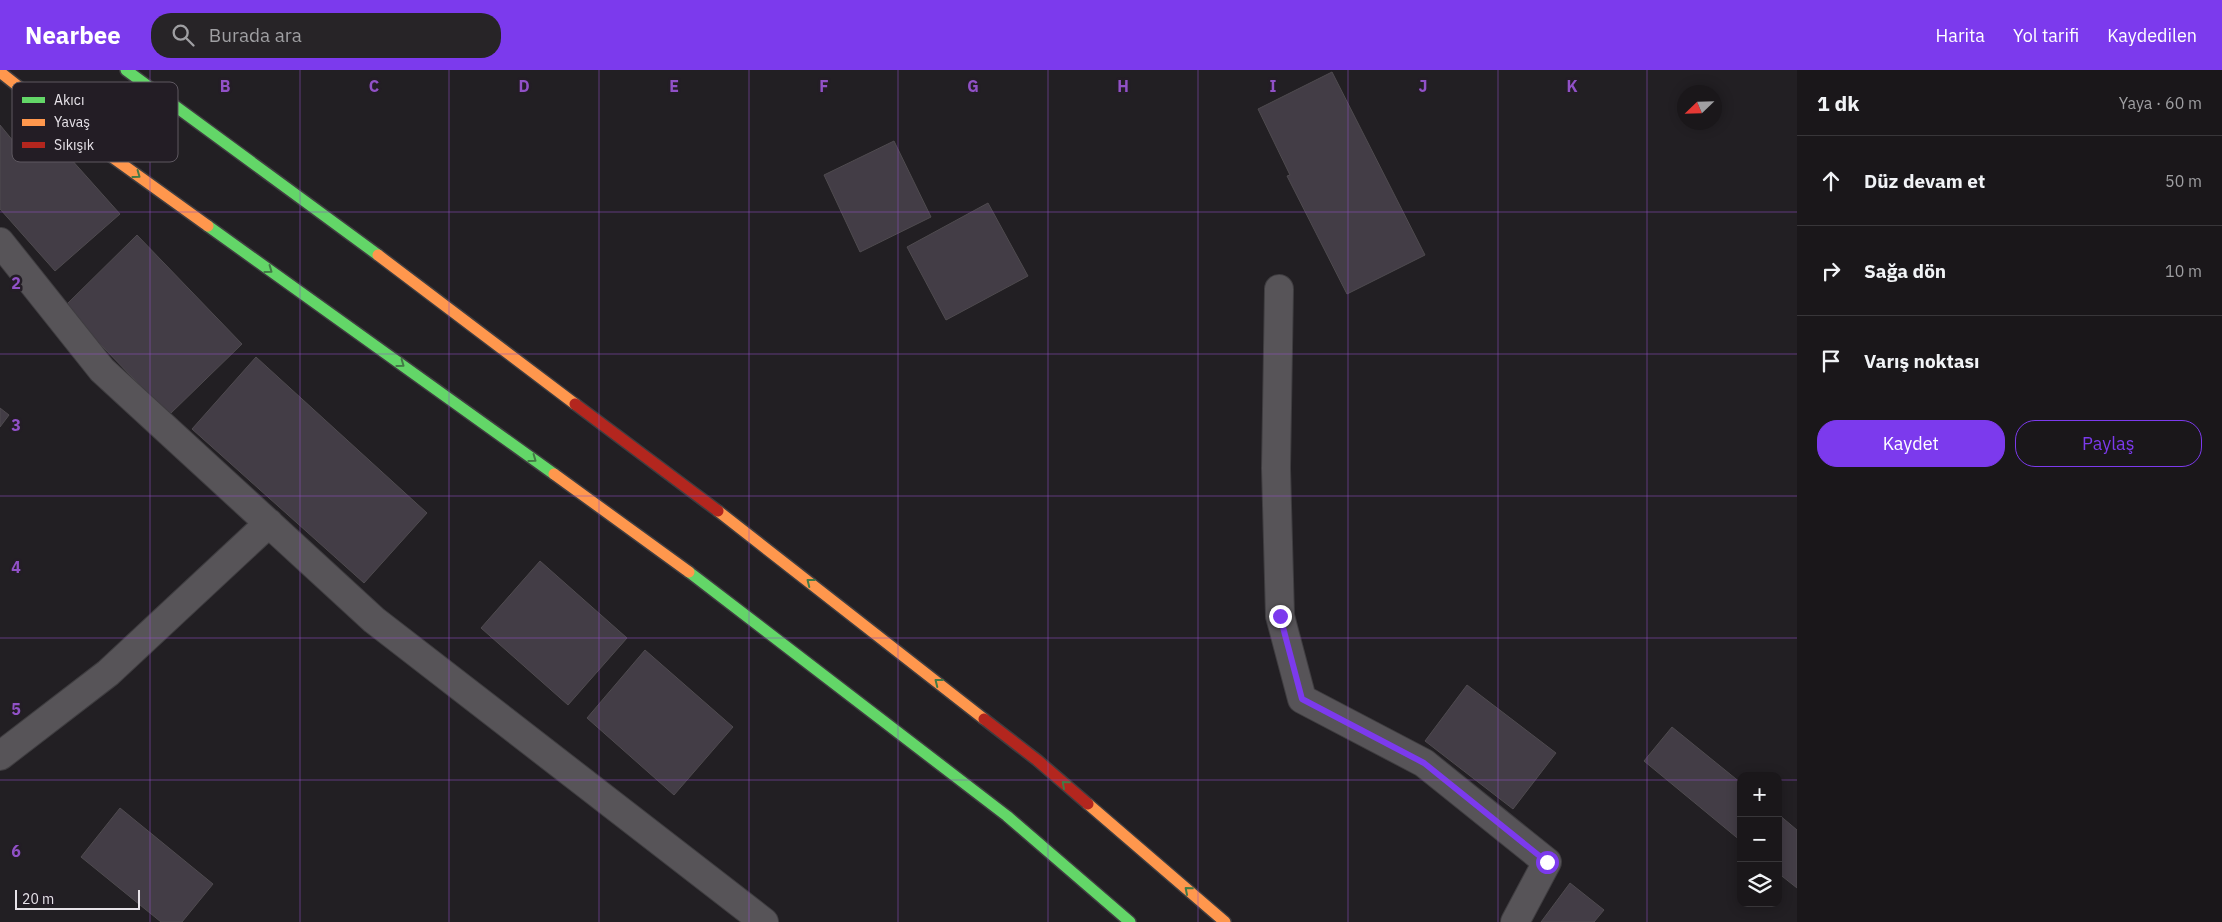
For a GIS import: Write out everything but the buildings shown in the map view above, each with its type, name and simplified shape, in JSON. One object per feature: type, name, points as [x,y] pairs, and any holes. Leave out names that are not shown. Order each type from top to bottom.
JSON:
[{"type":"highway","points":[[126,70],[142,82]]},
{"type":"highway","points":[[0,72],[12,82]]},
{"type":"highway","points":[[178,108],[313,206],[752,536],[1037,760],[1225,922]]},
{"type":"highway","points":[[118,162],[649,542],[1007,816],[1130,922]]},
{"type":"street","points":[[0,242],[102,370],[374,620],[764,922]]},
{"type":"street","points":[[1278,289],[1276,468],[1280,616],[1302,699],[1424,763],[1547,862],[1515,922]]},
{"type":"street","points":[[0,756],[108,673],[269,523]]},
{"type":"traffic: fast","points":[[126,70],[142,82]]},
{"type":"traffic: fast","points":[[178,108],[378,255]]},
{"type":"traffic: fast","points":[[208,226],[554,474]]},
{"type":"traffic: fast","points":[[689,572],[1007,816],[1130,922]]},
{"type":"traffic: slow","points":[[0,72],[13,82]]},
{"type":"traffic: slow","points":[[119,162],[208,226]]},
{"type":"traffic: slow","points":[[378,255],[575,404]]},
{"type":"traffic: slow","points":[[554,474],[689,572]]},
{"type":"traffic: slow","points":[[718,511],[984,719]]},
{"type":"traffic: slow","points":[[1088,804],[1225,922]]},
{"type":"traffic: jam","points":[[575,404],[718,511]]},
{"type":"traffic: jam","points":[[984,719],[1037,760],[1088,804]]},
{"type":"route","points":[[1280,616],[1302,699],[1424,763],[1547,862]]}]
